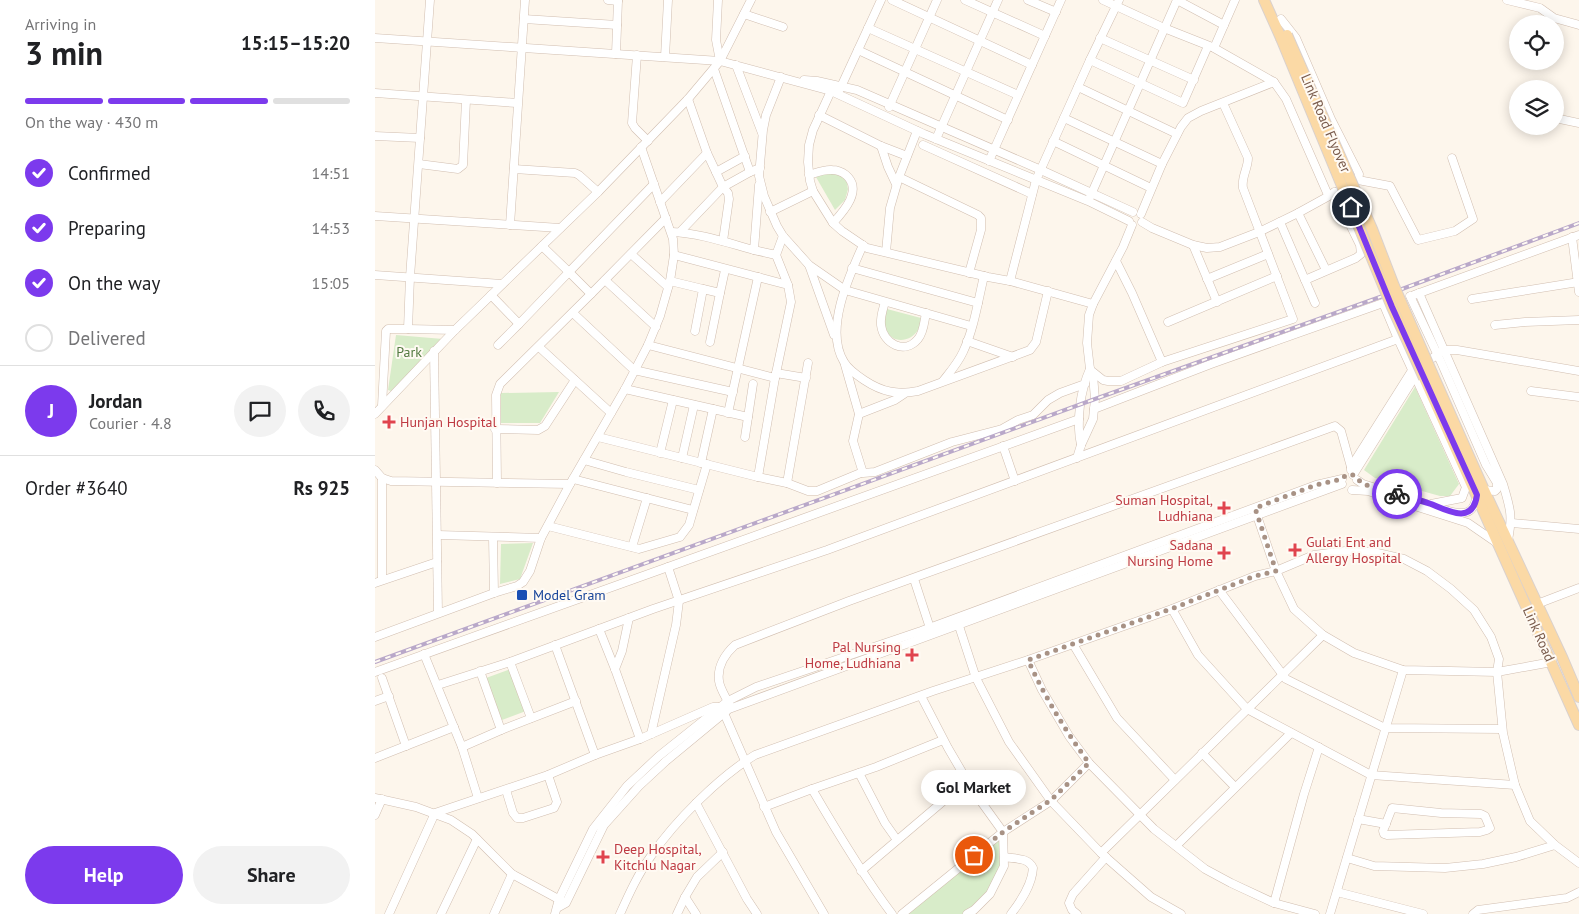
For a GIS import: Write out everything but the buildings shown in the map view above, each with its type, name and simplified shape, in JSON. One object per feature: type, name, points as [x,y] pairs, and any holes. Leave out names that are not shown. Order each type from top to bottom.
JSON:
[{"type":"main road","points":[[1264,0],[1284,36]]},
{"type":"main road","points":[[1270,0],[1281,20],[1284,36]]},
{"type":"main road","name":"Link Road Flyover","points":[[1284,36],[1392,307],[1480,493],[1492,531],[1503,542]]},
{"type":"main road","name":"Link Road Flyover","points":[[1480,493],[1501,523],[1503,542]]},
{"type":"main road","name":"Link Road","points":[[1503,542],[1537,604],[1579,697]]},
{"type":"main road","name":"Link Road","points":[[1503,542],[1579,724]]},
{"type":"street","points":[[408,329],[430,0]]},
{"type":"street","points":[[510,225],[525,0]]},
{"type":"street","points":[[608,0],[618,0],[616,54]]},
{"type":"street","points":[[665,57],[668,0]]},
{"type":"street","points":[[718,0],[716,32],[720,61]]},
{"type":"street","points":[[377,410],[491,294],[598,192],[688,99],[720,61],[751,0]]},
{"type":"street","points":[[881,0],[841,86],[834,92],[819,115],[809,146],[807,162],[813,191],[833,223],[867,248],[1010,281],[1093,304]]},
{"type":"street","points":[[892,0],[1032,65]]},
{"type":"street","points":[[885,116],[937,0]]},
{"type":"street","points":[[965,0],[1045,36]]},
{"type":"street","points":[[936,139],[998,0]]},
{"type":"street","points":[[1028,0],[1056,12]]},
{"type":"street","points":[[989,161],[1061,0]]},
{"type":"street","points":[[1103,0],[1117,3],[1164,28],[1211,47],[1274,82],[1286,99],[1331,194],[1361,245],[1359,257],[1305,280]]},
{"type":"street","points":[[1088,201],[1177,0],[1224,25]]},
{"type":"street","points":[[1507,0],[1540,8],[1554,18],[1579,25]]},
{"type":"street","points":[[1183,103],[1224,25],[1233,1]]},
{"type":"street","points":[[1010,281],[1037,180],[1117,3]]},
{"type":"street","points":[[744,14],[783,27]]},
{"type":"street","points":[[524,19],[617,25]]},
{"type":"street","points":[[1281,20],[1296,38],[1331,118],[1359,174],[1358,180]]},
{"type":"street","points":[[868,28],[1018,95]]},
{"type":"street","points":[[375,38],[720,61],[834,92],[917,131],[1088,201],[1137,226],[1139,216],[1162,164],[1181,127],[1192,115],[1274,82]]},
{"type":"street","points":[[1100,38],[1194,80]]},
{"type":"street","points":[[858,50],[1007,120]]},
{"type":"street","points":[[637,55],[632,122],[635,128],[648,141]]},
{"type":"street","points":[[1090,60],[1183,103],[1192,115]]},
{"type":"street","points":[[736,65],[762,135]]},
{"type":"street","points":[[714,69],[750,172]]},
{"type":"street","points":[[754,250],[762,135],[766,115],[781,77]]},
{"type":"street","points":[[792,80],[817,81],[857,90],[1091,192],[1139,216],[1152,228],[1193,245],[1207,248],[1220,247],[1259,232],[1358,180],[1390,186],[1418,240],[1455,231],[1473,219],[1452,158]]},
{"type":"street","points":[[1078,87],[1177,134]]},
{"type":"street","points":[[375,94],[517,103]]},
{"type":"street","points":[[688,99],[707,153],[729,200],[723,241]]},
{"type":"street","points":[[419,164],[457,168],[463,165],[466,100]]},
{"type":"street","points":[[1091,371],[1103,380],[1121,381],[1162,362],[1293,319],[1242,185],[1248,165],[1248,158],[1223,103]]},
{"type":"street","points":[[819,115],[881,146],[907,156]]},
{"type":"street","points":[[1064,118],[1162,164]]},
{"type":"street","points":[[1564,120],[1579,123]]},
{"type":"street","points":[[886,252],[890,208],[897,180],[917,131]]},
{"type":"street","points":[[375,136],[421,138]]},
{"type":"street","points":[[1053,141],[1151,188]]},
{"type":"street","points":[[923,145],[1032,194]]},
{"type":"street","points":[[881,146],[888,167],[897,180],[981,218],[981,230],[969,273]]},
{"type":"street","points":[[375,637],[517,586],[523,582],[530,571],[541,538],[648,345],[656,327],[669,284],[676,232],[666,218],[641,148]]},
{"type":"street","points":[[660,202],[707,153]]},
{"type":"street","points":[[715,172],[745,156]]},
{"type":"street","points":[[514,169],[575,173],[598,192]]},
{"type":"street","points":[[809,175],[833,170],[843,173],[850,179],[853,191],[849,204],[833,223]]},
{"type":"street","points":[[676,232],[723,187],[750,172],[759,172]]},
{"type":"street","points":[[759,172],[764,196],[770,212],[783,236],[809,265],[845,290],[971,326]]},
{"type":"street","points":[[498,344],[654,184]]},
{"type":"street","points":[[770,212],[813,191]]},
{"type":"street","points":[[1298,213],[1326,270]]},
{"type":"street","points":[[375,216],[560,228]]},
{"type":"street","points":[[1077,458],[1090,427],[1095,399],[1087,330],[1089,315],[1116,261],[1131,223],[1129,217],[1139,216]]},
{"type":"street","points":[[497,483],[496,395],[500,384],[573,314],[666,218]]},
{"type":"street","points":[[1280,222],[1315,303]]},
{"type":"street","points":[[676,232],[723,241],[776,255]]},
{"type":"street","points":[[758,477],[775,376],[791,302],[776,255],[783,236]]},
{"type":"street","points":[[1094,409],[1211,364],[1383,303],[1419,293],[1576,236],[1579,292]]},
{"type":"street","points":[[838,346],[838,311],[852,268],[863,245]]},
{"type":"street","points":[[1193,245],[1217,302]]},
{"type":"street","points":[[542,246],[591,294]]},
{"type":"street","points":[[631,254],[669,284],[720,293]]},
{"type":"street","points":[[1207,279],[1268,254]]},
{"type":"street","points":[[674,255],[787,285]]},
{"type":"street","points":[[1116,261],[1162,362]]},
{"type":"street","points":[[809,265],[844,363],[859,414],[853,440],[863,472]]},
{"type":"street","points":[[852,268],[977,303]]},
{"type":"street","points":[[709,342],[725,270]]},
{"type":"street","points":[[375,275],[502,284]]},
{"type":"street","points":[[943,381],[963,353],[983,276]]},
{"type":"street","points":[[1168,322],[1277,276]]},
{"type":"street","points":[[728,413],[758,277]]},
{"type":"street","points":[[605,280],[656,327]]},
{"type":"street","points":[[1472,299],[1579,282]]},
{"type":"street","points":[[695,331],[703,289]]},
{"type":"street","points":[[859,414],[895,400],[904,394],[918,391],[1030,350],[1036,342],[1048,291]]},
{"type":"street","points":[[1353,474],[1363,484],[1463,514],[1470,511],[1480,493],[1497,489],[1419,293]]},
{"type":"street","points":[[491,294],[519,324]]},
{"type":"street","points":[[1342,482],[1345,488],[1368,491],[1468,523],[1503,542],[1512,523],[1503,484],[1441,352],[1410,296]]},
{"type":"street","points":[[885,302],[881,323],[882,332],[889,343],[897,346],[913,344],[919,338],[926,313]]},
{"type":"street","points":[[1383,303],[1398,339],[1416,370],[1466,487],[1462,498],[1431,504]]},
{"type":"street","points":[[573,314],[634,370],[733,392]]},
{"type":"street","points":[[1495,325],[1579,320]]},
{"type":"street","points":[[377,410],[386,331],[388,329],[455,330]]},
{"type":"street","points":[[438,685],[510,662],[629,618],[827,550],[1398,339]]},
{"type":"street","points":[[967,341],[1013,357]]},
{"type":"street","points":[[648,345],[775,376],[805,378]]},
{"type":"street","points":[[539,347],[611,413]]},
{"type":"street","points":[[1353,474],[1416,370],[1441,352],[1457,350],[1579,371]]},
{"type":"street","points":[[435,351],[438,613]]},
{"type":"street","points":[[787,483],[808,363]]},
{"type":"street","points":[[844,363],[859,377],[878,388],[904,394]]},
{"type":"street","points":[[1081,445],[1079,419],[1085,384],[1091,371]]},
{"type":"street","points":[[495,429],[542,429],[575,380]]},
{"type":"street","points":[[745,436],[753,384]]},
{"type":"street","points":[[598,437],[787,483],[807,491],[817,491],[863,472],[875,472],[952,442],[1003,429],[1018,420],[1033,415],[1048,400],[1060,393],[1085,384]]},
{"type":"street","points":[[625,389],[748,417]]},
{"type":"street","points":[[1531,391],[1579,397]]},
{"type":"street","points":[[660,453],[673,400]]},
{"type":"street","points":[[682,458],[694,405]]},
{"type":"street","points":[[548,526],[639,549],[680,538],[686,530],[699,490],[713,409]]},
{"type":"street","points":[[375,672],[1079,419]]},
{"type":"street","points":[[730,705],[719,682],[719,672],[725,655],[735,645],[849,601],[1335,426],[1341,431],[1353,474],[1356,487],[1352,490]]},
{"type":"street","points":[[1003,446],[1015,481]]},
{"type":"street","points":[[585,460],[699,490]]},
{"type":"street","points":[[375,470],[382,478],[391,481],[572,482],[693,510]]},
{"type":"street","points":[[730,705],[1256,511],[1342,482],[1346,475],[1353,474]]},
{"type":"street","points":[[382,478],[378,581],[437,562]]},
{"type":"street","points":[[632,547],[647,498]]},
{"type":"street","points":[[375,516],[382,510]]},
{"type":"street","points":[[1256,511],[1276,571],[1294,609],[1323,635],[1355,653],[1403,670],[1497,672],[1552,662]]},
{"type":"street","points":[[1512,523],[1579,529]]},
{"type":"street","points":[[438,535],[541,538]]},
{"type":"street","points":[[493,537],[494,593]]},
{"type":"street","points":[[620,914],[641,871],[662,842],[696,803],[744,762],[755,755],[1171,609],[1255,576],[1276,571],[1314,555],[1345,551],[1373,552],[1404,559],[1427,571],[1474,610],[1491,637],[1499,659],[1497,672],[1502,729],[1515,785],[1530,822],[1555,845],[1579,863]]},
{"type":"street","points":[[651,734],[676,624],[679,601],[668,567]]},
{"type":"street","points":[[914,579],[929,628]]},
{"type":"street","points":[[1537,604],[1579,588]]},
{"type":"street","points":[[1219,590],[1286,679],[1385,728],[1502,729]]},
{"type":"street","points":[[1171,609],[1197,655],[1247,709],[1371,775],[1515,785]]},
{"type":"street","points":[[615,669],[622,651],[629,618]]},
{"type":"street","points":[[556,911],[604,826],[639,786],[722,710],[756,687],[929,628],[958,622]]},
{"type":"street","points":[[958,622],[976,678],[1009,742],[1051,800],[1104,855],[1151,897],[1181,914]]},
{"type":"street","points":[[599,629],[640,739]]},
{"type":"street","points":[[1077,914],[1072,910],[1069,902],[1073,894],[1104,855],[1140,815],[1323,635]]},
{"type":"street","points":[[1073,644],[1117,718],[1175,780]]},
{"type":"street","points":[[555,645],[595,755]]},
{"type":"street","points":[[424,654],[462,747],[478,798]]},
{"type":"street","points":[[1028,660],[1042,690],[1069,736],[1089,763],[1154,829],[1205,869],[1231,883],[1274,904],[1315,914]]},
{"type":"street","points":[[510,662],[531,718]]},
{"type":"street","points":[[1330,914],[1403,670]]},
{"type":"street","points":[[480,671],[501,730]]},
{"type":"street","points":[[382,678],[406,746]]},
{"type":"street","points":[[375,701],[389,696]]},
{"type":"street","points":[[921,696],[943,740],[967,781],[1003,832],[1004,866],[990,894],[974,910],[967,914]]},
{"type":"street","points":[[462,747],[576,701]]},
{"type":"street","points":[[389,914],[435,813],[548,776],[595,755],[640,739],[713,706],[722,710],[776,832],[824,914]]},
{"type":"street","points":[[375,758],[454,726]]},
{"type":"street","points":[[1176,846],[1291,733]]},
{"type":"street","points":[[764,806],[943,740]]},
{"type":"street","points":[[1274,904],[1304,794],[1319,748]]},
{"type":"street","points":[[1202,754],[1235,787]]},
{"type":"street","points":[[902,914],[1003,832],[1051,800],[1089,763]]},
{"type":"street","points":[[859,772],[872,799],[897,840]]},
{"type":"street","points":[[506,790],[513,813],[517,818],[523,818],[554,808],[557,802],[548,776]]},
{"type":"street","points":[[861,871],[967,781]]},
{"type":"street","points":[[812,789],[861,871],[892,914]]},
{"type":"street","points":[[375,815],[379,798],[435,813],[451,820],[472,834],[512,874],[562,901]]},
{"type":"street","points":[[696,803],[747,899],[757,914]]},
{"type":"street","points":[[1393,808],[1441,813],[1481,814],[1485,816],[1490,826],[1489,830],[1480,832],[1387,835],[1383,832],[1386,824],[1390,811],[1393,808]]},
{"type":"street","points":[[1358,819],[1386,824]]},
{"type":"street","points":[[441,914],[477,839]]},
{"type":"street","points":[[1347,858],[1374,866],[1445,868],[1483,864],[1516,857],[1555,845]]},
{"type":"street","points":[[677,914],[702,871],[723,852]]},
{"type":"street","points":[[1004,857],[1024,860],[1029,862],[1033,868],[1025,893],[1011,914]]},
{"type":"street","points":[[494,914],[512,874]]},
{"type":"street","points":[[1337,892],[1423,914]]},
{"type":"street","points":[[1473,914],[1478,910],[1567,898],[1579,892]]},
{"type":"street","points":[[685,898],[696,914]]},
{"type":"green space","points":[[826,172],[839,173],[846,178],[848,189],[845,200],[835,210],[816,177]]},
{"type":"green space","points":[[887,309],[921,318],[920,326],[915,334],[901,340],[888,334],[885,324]]},
{"type":"green space","name":"Park","points":[[396,335],[443,339],[391,391],[388,390]]},
{"type":"green space","points":[[1415,387],[1459,484],[1450,496],[1440,496],[1375,478],[1364,470]]},
{"type":"green space","points":[[559,392],[540,423],[501,423],[501,393]]},
{"type":"green space","points":[[533,543],[520,579],[500,584],[501,544]]},
{"type":"green space","points":[[511,669],[526,711],[502,720],[486,678]]},
{"type":"green space","points":[[1001,836],[1003,865],[989,893],[964,914],[903,914]]},
{"type":"railway","points":[[375,662],[1579,223]]},
{"type":"way so far","points":[[974,855],[1003,832],[1051,800],[1089,763],[1069,736],[1042,690],[1028,660],[1171,609],[1255,576],[1276,571],[1255,508],[1316,485],[1342,479],[1346,475],[1353,475],[1363,484],[1397,494]]},
{"type":"place","name":"Hunjan Hospital","points":[[389,422]]},
{"type":"place","name":"Suman Hospital, Ludhiana","points":[[1224,508]]},
{"type":"place","name":"Gulati Ent and Allergy Hospital","points":[[1295,550]]},
{"type":"place","name":"Sadana Nursing Home","points":[[1224,553]]},
{"type":"place","name":"Model Gram","points":[[522,595]]},
{"type":"place","name":"Pal Nursing Home, Ludhiana","points":[[912,655]]},
{"type":"place","name":"Gol Market","points":[[974,855]]},
{"type":"place","name":"Deep Hospital, Kitchlu Nagar","points":[[603,857]]},
{"type":"route","points":[[1351,207],[1392,307],[1477,495],[1475,504],[1470,511],[1463,514],[1444,510],[1397,494]]}]
